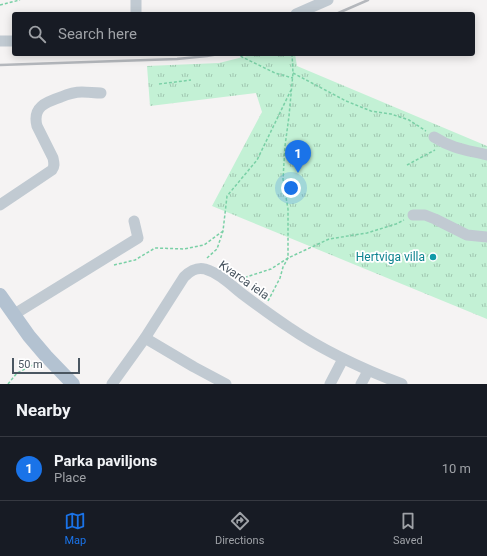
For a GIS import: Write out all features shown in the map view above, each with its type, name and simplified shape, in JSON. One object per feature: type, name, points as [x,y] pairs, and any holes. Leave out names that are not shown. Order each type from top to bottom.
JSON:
[{"type":"main road","points":[[0,295],[13,315],[46,356],[73,384]]},
{"type":"street","points":[[136,0],[136,12]]},
{"type":"street","points":[[301,12],[328,0]]},
{"type":"street","points":[[0,41],[12,41]]},
{"type":"street","points":[[0,205],[52,170],[54,167],[53,158],[37,126],[36,116],[40,108],[49,101],[70,94],[81,92],[101,93]]},
{"type":"street","points":[[434,137],[457,148],[487,156]]},
{"type":"street","points":[[413,215],[425,215],[467,234],[486,235]]},
{"type":"street","points":[[13,315],[138,238],[134,221]]},
{"type":"street","points":[[112,384],[145,338],[184,277],[190,271],[197,268]]},
{"type":"street","name":"Kvarca iela","points":[[197,268],[205,269],[217,274],[292,330],[343,359],[402,384]]},
{"type":"street","points":[[145,338],[194,368],[226,384]]},
{"type":"street","points":[[330,384],[343,359]]},
{"type":"street","points":[[361,384],[368,370]]},
{"type":"path","points":[[0,5],[20,0]]},
{"type":"path","points":[[240,56],[275,73],[293,78]]},
{"type":"path","points":[[270,296],[280,278],[283,267],[288,258],[288,209],[283,179],[285,146],[293,78],[292,56]]},
{"type":"path","points":[[293,72],[346,101],[372,111],[391,114],[409,120],[434,137]]},
{"type":"path","points":[[159,84],[191,80]]},
{"type":"path","points":[[197,268],[217,249],[223,231],[227,196],[256,160],[292,88]]},
{"type":"path","points":[[407,165],[446,144]]},
{"type":"path","points":[[228,283],[244,276],[271,269],[288,258],[329,239],[367,233],[396,224],[413,215]]},
{"type":"path","points":[[114,265],[135,260],[155,248],[184,249],[204,246],[223,231]]},
{"type":"path","points":[[8,384],[17,373],[41,361]]},
{"type":"green space","points":[[247,56],[295,56],[297,66],[487,146],[487,319],[212,206],[262,112],[256,93],[150,106],[147,66],[219,63]]},
{"type":"railway","points":[[341,12],[368,0]]},
{"type":"railway","points":[[0,65],[177,59],[207,56]]},
{"type":"place","name":"Parka paviljons","points":[[298,173]]},
{"type":"place","name":"Hertviga villa","points":[[433,257]]}]
